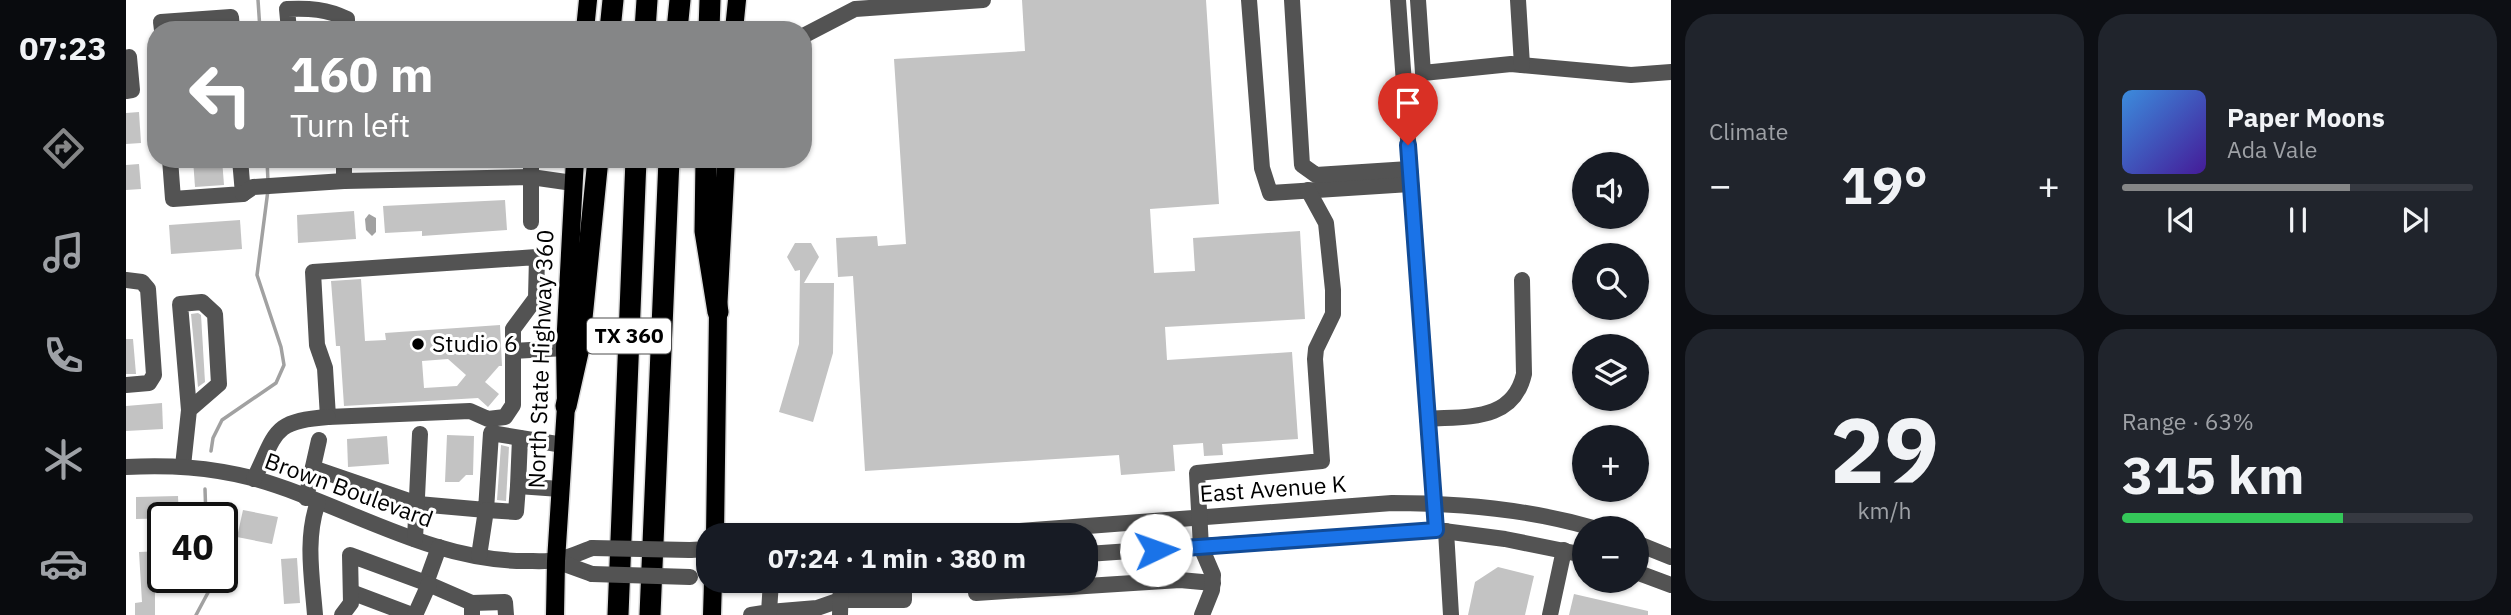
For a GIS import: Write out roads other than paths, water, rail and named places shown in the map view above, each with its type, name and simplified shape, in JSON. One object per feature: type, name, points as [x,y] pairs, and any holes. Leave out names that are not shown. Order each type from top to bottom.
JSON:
[{"type":"highway","points":[[611,21],[613,0]]},
{"type":"highway","points":[[646,21],[647,0]]},
{"type":"highway","points":[[678,21],[680,0]]},
{"type":"highway","points":[[709,21],[710,0]]},
{"type":"highway","points":[[566,406],[579,348],[597,168]]},
{"type":"highway","name":"TX 360","points":[[618,615],[636,168]]},
{"type":"highway","name":"TX 360","points":[[650,615],[669,168]]},
{"type":"highway","points":[[706,168],[705,231],[718,312]]},
{"type":"main road","points":[[586,21],[588,0]]},
{"type":"main road","points":[[735,21],[737,0]]},
{"type":"main road","name":"North State Highway 360","points":[[555,615],[574,168]]},
{"type":"main road","points":[[715,523],[718,312],[726,168]]},
{"type":"main road","points":[[714,593],[716,615]]},
{"type":"street","points":[[812,31],[857,4],[984,0]]},
{"type":"street","points":[[1249,0],[1262,168],[1270,192],[1410,177]]},
{"type":"street","points":[[1292,0],[1302,165],[1316,175],[1410,177]]},
{"type":"street","points":[[1398,0],[1434,503],[1441,530],[1451,615]]},
{"type":"street","points":[[1418,0],[1423,72],[1511,64],[1631,75],[1671,72]]},
{"type":"street","points":[[1518,0],[1522,65]]},
{"type":"street","points":[[288,21],[287,9],[310,8],[335,13],[347,21]]},
{"type":"street","points":[[175,21],[231,17],[231,21]]},
{"type":"street","points":[[126,58],[129,57],[132,90],[126,91]]},
{"type":"street","points":[[171,168],[173,199],[289,184],[344,181],[531,177],[573,183]]},
{"type":"street","points":[[242,168],[248,191]]},
{"type":"street","points":[[344,168],[344,181]]},
{"type":"street","points":[[531,168],[531,222]]},
{"type":"street","points":[[1202,615],[1213,583],[1213,575],[1201,547],[1197,473],[1322,461],[1315,359],[1316,349],[1333,314],[1333,290],[1326,223],[1308,190]]},
{"type":"street","points":[[254,479],[278,430],[297,419],[470,411],[488,419],[505,416],[513,405],[513,329],[536,298],[537,257],[313,272],[317,345],[325,368],[328,417]]},
{"type":"street","points":[[126,280],[142,282],[148,289],[155,375],[149,383],[126,385]]},
{"type":"street","points":[[1427,419],[1498,411],[1512,400],[1521,387],[1524,374],[1522,281]]},
{"type":"street","points":[[183,466],[188,410],[180,304],[202,302],[215,314],[219,384],[188,410]]},
{"type":"street","points":[[513,352],[565,348]]},
{"type":"street","points":[[479,556],[486,510],[491,433],[563,445]]},
{"type":"street","points":[[415,538],[420,434]]},
{"type":"street","points":[[313,468],[418,504],[516,512],[520,438]]},
{"type":"street","points":[[315,615],[310,542],[313,468],[319,440]]},
{"type":"street","name":"Brown Boulevard","points":[[126,467],[196,466],[254,479],[439,547],[512,561],[556,561]]},
{"type":"street","points":[[518,486],[561,489]]},
{"type":"street","name":"East Avenue K","points":[[1098,525],[1392,503],[1434,503],[1537,514],[1572,523]]},
{"type":"street","points":[[1098,553],[1441,530],[1572,552]]},
{"type":"street","points":[[351,592],[413,615],[439,547]]},
{"type":"street","points":[[1649,547],[1671,556]]},
{"type":"street","points":[[556,561],[592,548],[696,550]]},
{"type":"street","points":[[1550,615],[1564,550]]},
{"type":"street","points":[[342,615],[351,603],[350,555],[427,583],[472,609],[505,602],[506,615]]},
{"type":"street","points":[[556,561],[592,573],[696,576]]},
{"type":"street","points":[[1649,577],[1671,585]]},
{"type":"street","points":[[1098,585],[1180,580],[1213,583]]},
{"type":"street","points":[[769,612],[770,593]]},
{"type":"street","points":[[751,615],[817,608],[904,608]]},
{"type":"waterway","points":[[258,0],[259,21]]},
{"type":"waterway","points":[[267,168],[268,182]]},
{"type":"waterway","points":[[211,451],[213,438],[222,420],[276,383],[284,365],[281,347],[257,275],[268,190]]},
{"type":"waterway","points":[[205,489],[205,502]]},
{"type":"waterway","points":[[196,615],[208,593]]},
{"type":"place","name":"Studio 6","points":[[418,344]]}]
